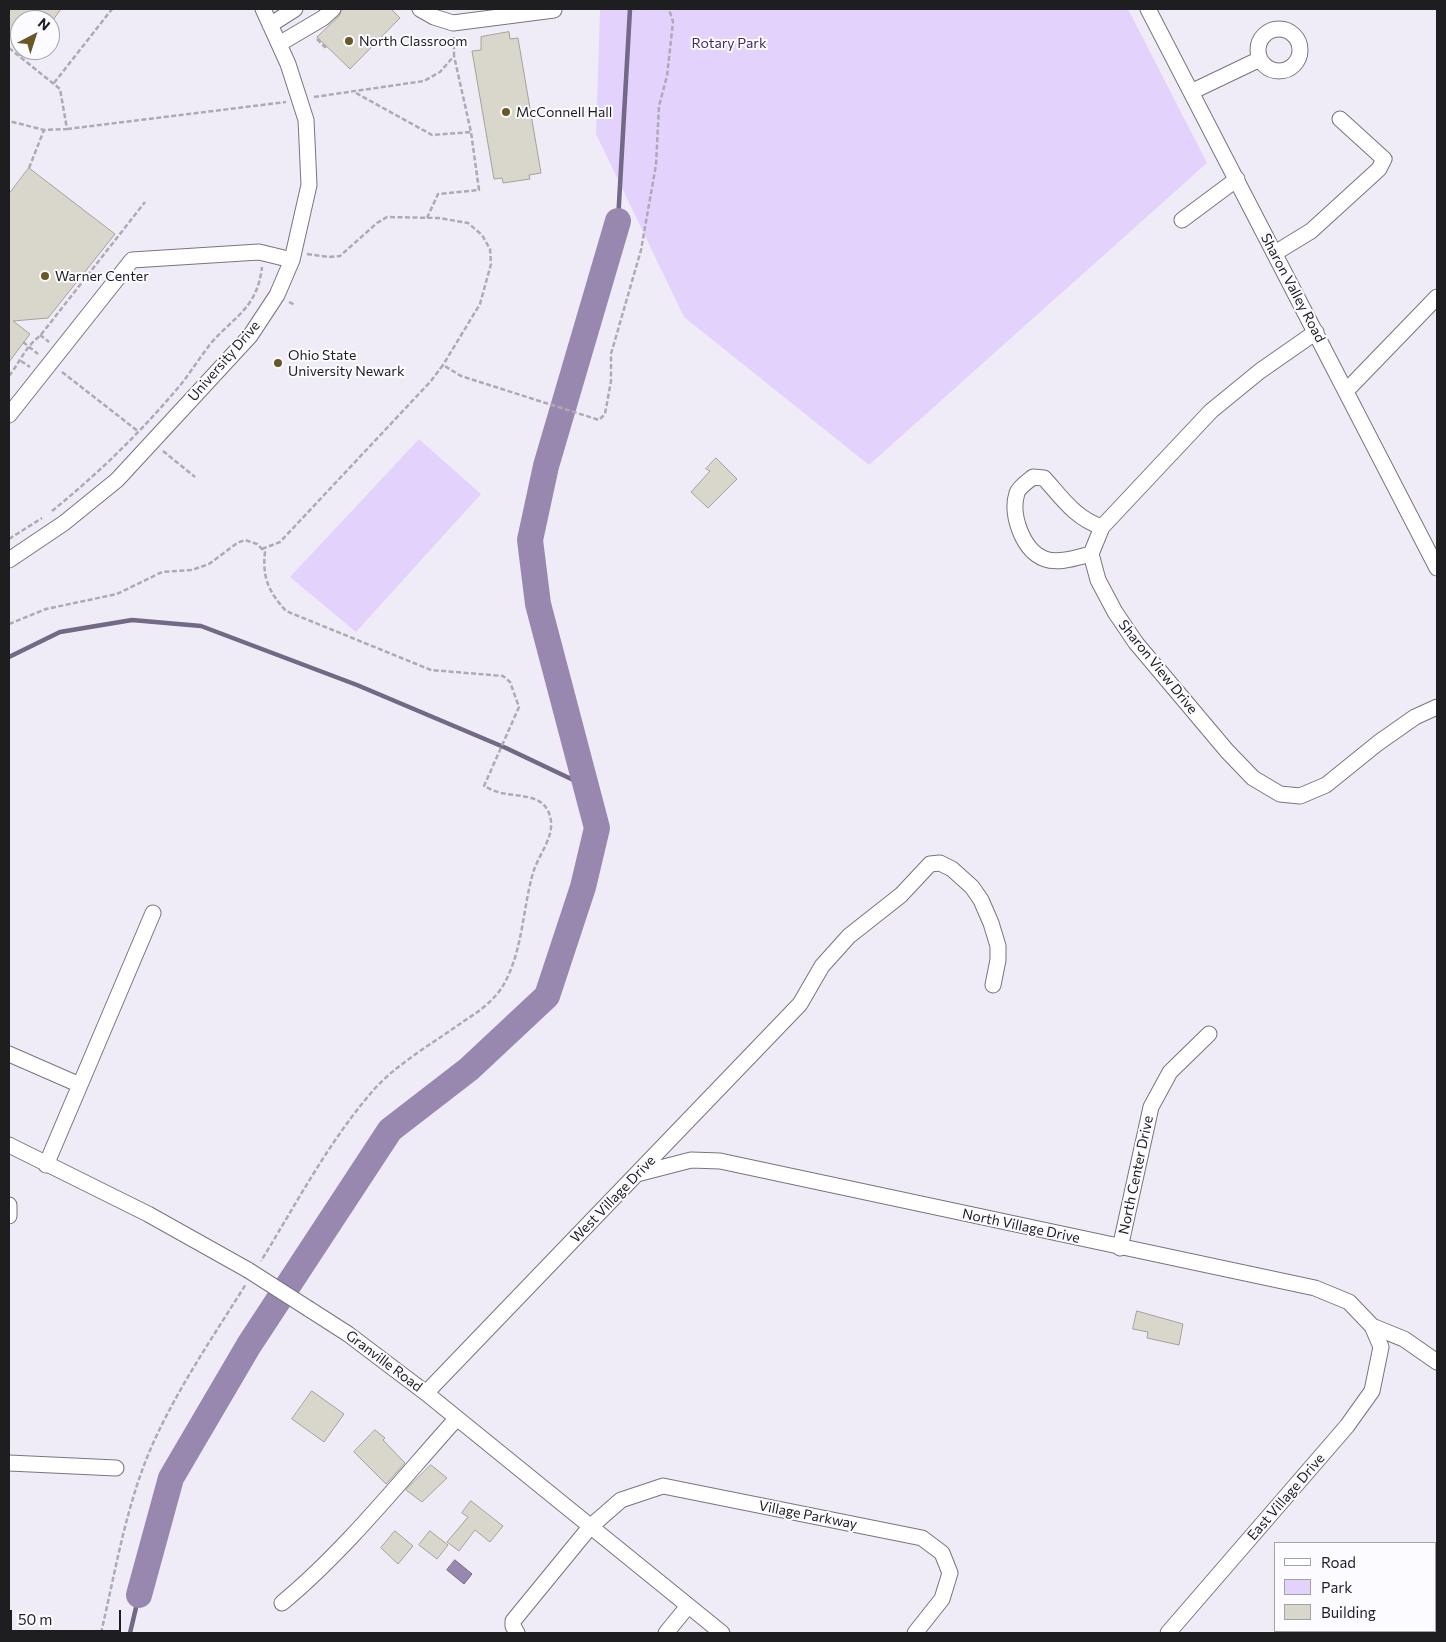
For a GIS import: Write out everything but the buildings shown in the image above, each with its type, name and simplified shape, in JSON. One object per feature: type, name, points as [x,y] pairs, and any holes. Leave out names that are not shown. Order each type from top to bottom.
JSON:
[{"type":"street","name":"University Drive","points":[[9,560],[64,523],[117,480],[250,336],[277,295],[292,260],[309,185],[306,120],[288,64],[263,9]]},
{"type":"street","points":[[270,25],[295,9]]},
{"type":"street","points":[[279,44],[323,18],[333,9]]},
{"type":"street","points":[[420,9],[434,17],[453,23],[554,10]]},
{"type":"street","name":"Sharon Valley Road","points":[[1148,9],[1347,390],[1437,568]]},
{"type":"street","points":[[1191,92],[1260,59]]},
{"type":"street","points":[[1275,253],[1311,230],[1379,169],[1384,159],[1340,119]]},
{"type":"street","points":[[1182,220],[1237,179]]},
{"type":"street","points":[[9,415],[132,260],[264,253],[292,260]]},
{"type":"street","points":[[1347,390],[1437,297]]},
{"type":"street","points":[[1102,527],[1088,523],[1072,510],[1044,478],[1033,477],[1017,492],[1015,510],[1028,548],[1046,560],[1069,559],[1091,554],[1102,527],[1211,412],[1260,371],[1316,332]]},
{"type":"street","name":"Sharon View Drive","points":[[1091,554],[1098,580],[1115,612],[1136,643],[1253,778],[1280,794],[1300,796],[1326,785],[1378,743],[1415,717],[1437,707]]},
{"type":"street","name":"West Village Drive","points":[[426,1393],[800,1004],[822,966],[849,936],[901,894],[930,864],[940,863],[952,869],[972,887],[981,900],[998,946],[998,960],[993,985]]},
{"type":"street","points":[[46,1165],[153,913]]},
{"type":"street","name":"North Center Drive","points":[[1120,1248],[1151,1107],[1170,1072],[1209,1034]]},
{"type":"street","points":[[9,1054],[80,1085]]},
{"type":"street","name":"Granville Road","points":[[9,1145],[148,1214],[253,1270],[348,1334],[426,1393],[722,1633]]},
{"type":"street","name":"North Village Drive","points":[[637,1174],[691,1160],[720,1161],[1120,1248],[1315,1288],[1349,1302],[1372,1326],[1381,1347]]},
{"type":"street","points":[[9,1205],[9,1216]]},
{"type":"street","points":[[1372,1326],[1404,1339],[1437,1362]]},
{"type":"street","name":"East Village Drive","points":[[1168,1633],[1347,1426],[1372,1391],[1381,1347]]},
{"type":"street","points":[[282,1603],[306,1584],[352,1536],[457,1418]]},
{"type":"street","points":[[9,1463],[116,1468]]},
{"type":"street","name":"Village Parkway","points":[[517,1633],[513,1626],[514,1621],[590,1527],[621,1500],[663,1486],[922,1538],[942,1553],[950,1573],[942,1599],[915,1633]]},
{"type":"street","points":[[666,1633],[688,1606]]},
{"type":"path","points":[[54,83],[112,9]]},
{"type":"path","points":[[443,365],[461,376],[599,420],[605,414],[609,402],[611,354],[641,250],[656,165],[659,106],[667,76],[673,22],[669,9]]},
{"type":"path","points":[[427,218],[438,194],[479,190],[471,132],[454,56],[453,23]]},
{"type":"path","points":[[313,98],[424,81],[440,72],[454,56]]},
{"type":"path","points":[[25,60],[60,89],[67,129]]},
{"type":"path","points":[[354,92],[432,135],[471,132]]},
{"type":"path","points":[[9,121],[44,130],[67,129],[292,102]]},
{"type":"path","points":[[29,168],[44,130]]},
{"type":"path","points":[[9,376],[21,361],[27,345],[40,336],[145,202]]},
{"type":"path","points":[[262,549],[280,542],[443,365],[480,304],[492,264],[490,249],[482,235],[468,223],[427,218],[387,217],[376,223],[340,256],[329,257],[308,254],[292,260]]},
{"type":"path","points":[[9,538],[50,514],[90,480],[181,384],[210,344],[253,300],[259,286],[264,253]]},
{"type":"path","points":[[23,342],[195,477]]},
{"type":"path","points":[[9,624],[46,609],[117,594],[162,572],[192,570],[209,564],[237,543],[245,540],[257,544],[265,552],[263,570],[272,596],[286,611],[431,670],[503,676],[510,682],[519,707],[484,786],[498,792],[539,801],[547,809],[550,826],[550,839],[534,870],[526,918],[514,960],[502,987],[491,1002],[402,1066],[372,1091],[340,1133],[253,1270],[177,1395],[155,1439],[140,1476],[101,1633]]},
{"type":"green space","name":"Rotary Park","points":[[600,9],[1128,9],[1207,163],[869,465],[684,317],[596,134]]},
{"type":"green space","points":[[419,439],[481,494],[356,632],[290,577]]},
{"type":"shaded area","points":[[455,1560],[472,1574],[464,1584],[447,1570]]},
{"type":"waterway","points":[[618,221],[630,9]]},
{"type":"waterway","points":[[139,1595],[171,1478],[249,1345],[390,1130],[469,1069],[547,996],[583,887],[597,828],[538,604],[530,540],[546,466],[618,221]]},
{"type":"waterway","points":[[9,657],[60,632],[132,620],[201,626],[357,685],[506,748],[586,786]]},
{"type":"waterway","points":[[130,1633],[139,1595]]},
{"type":"place","name":"North Classroom","points":[[349,41]]},
{"type":"place","name":"McConnell Hall","points":[[506,112]]},
{"type":"place","name":"Warner Center","points":[[45,276]]},
{"type":"place","name":"Ohio State University Newark","points":[[278,363]]}]
